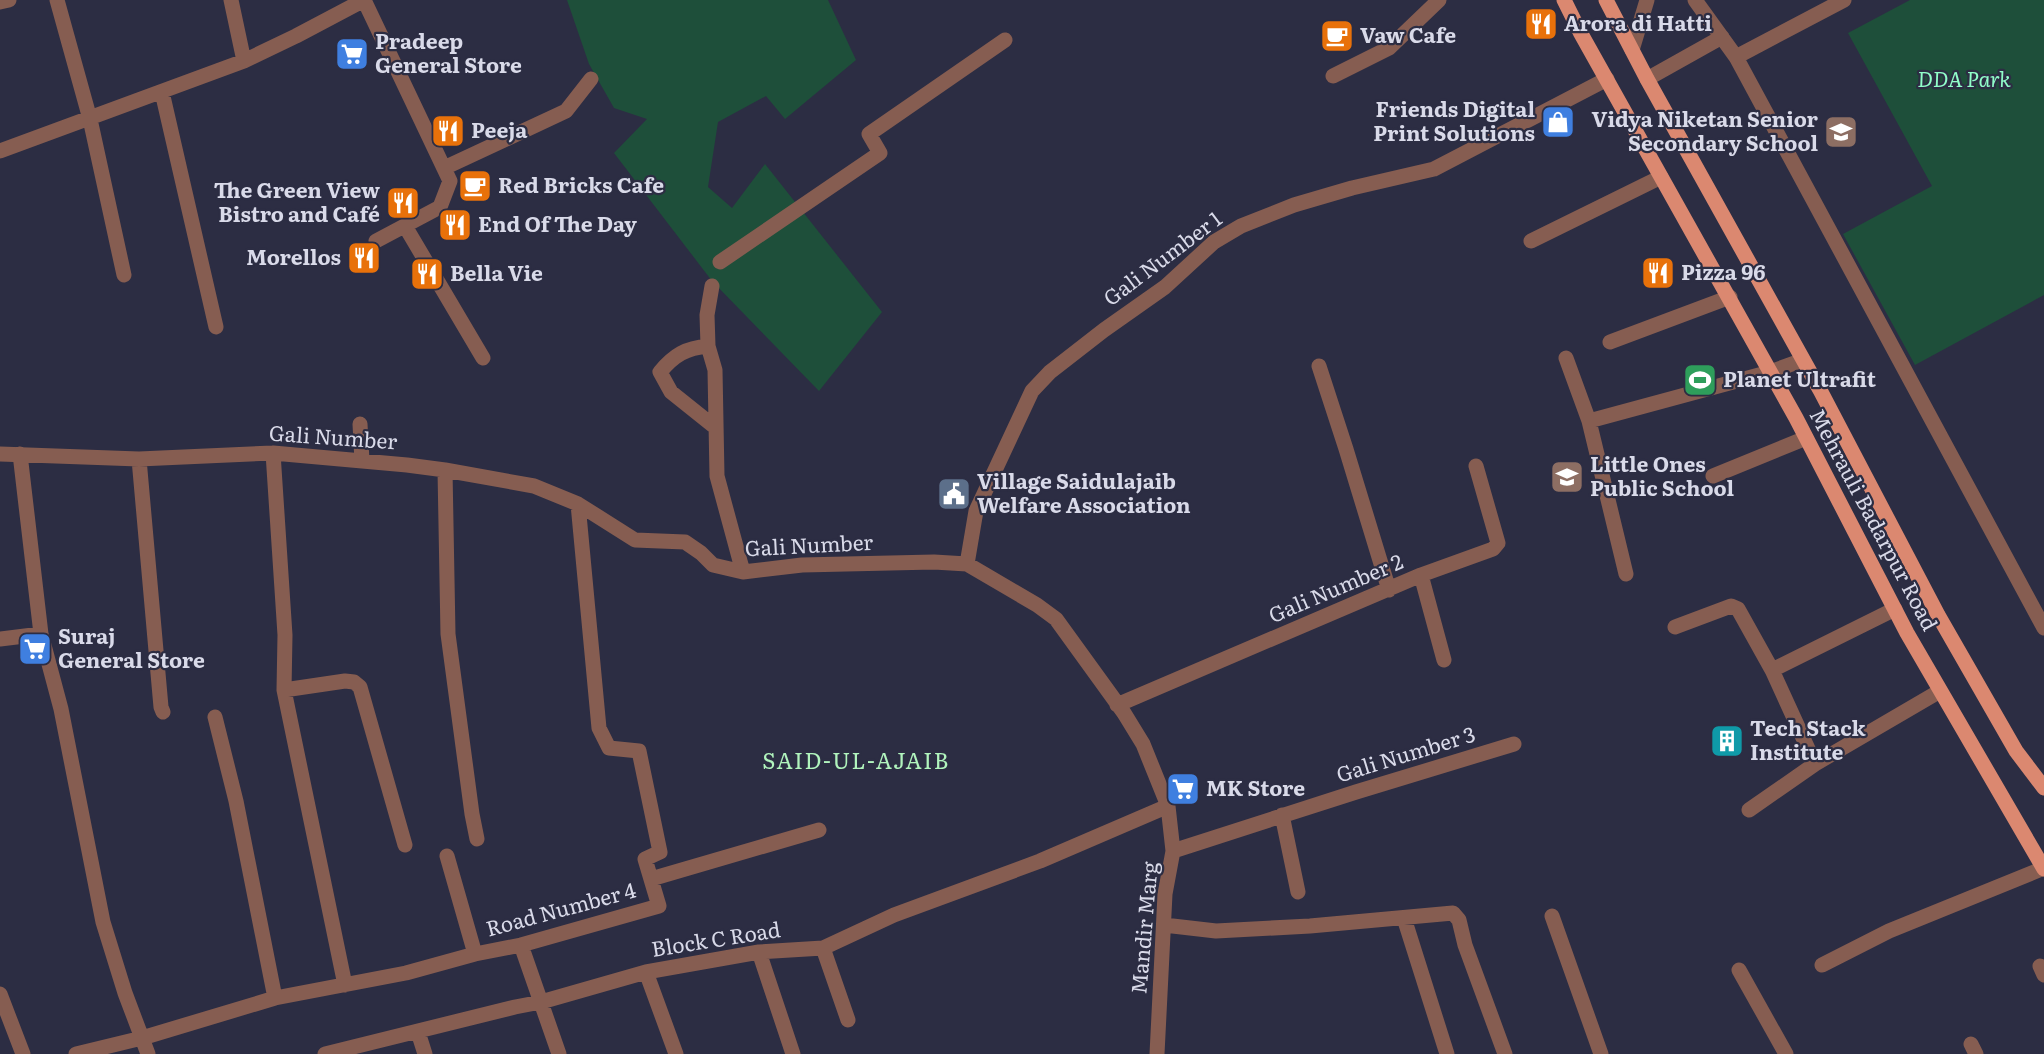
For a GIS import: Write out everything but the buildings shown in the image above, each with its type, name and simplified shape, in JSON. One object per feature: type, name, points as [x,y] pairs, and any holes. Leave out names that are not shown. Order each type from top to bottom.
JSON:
[{"type":"main road","name":"Mehrauli Badarpur Road","points":[[1564,0],[1606,79],[1730,297],[1894,609],[2044,869]]},
{"type":"main road","name":"Mehrauli Badarpur Road","points":[[1606,0],[1647,79],[1803,360],[1938,615],[2016,751],[2044,788]]},
{"type":"street","points":[[0,2],[9,0]]},
{"type":"street","points":[[57,0],[90,119],[124,275]]},
{"type":"street","points":[[231,0],[244,61]]},
{"type":"street","points":[[0,151],[244,61],[364,0],[450,181],[440,207],[376,241]]},
{"type":"street","points":[[1333,76],[1389,48],[1439,0]]},
{"type":"street","points":[[1632,50],[1647,0]]},
{"type":"street","points":[[1695,0],[1736,57],[2044,628]]},
{"type":"street","points":[[1736,57],[1844,0]]},
{"type":"street","points":[[1647,79],[1722,38]]},
{"type":"street","points":[[720,262],[880,153],[869,134],[1005,40]]},
{"type":"street","points":[[444,168],[566,111],[591,79]]},
{"type":"street","name":"Gali Number 1","points":[[967,564],[976,511],[1032,392],[1050,372],[1165,287],[1214,242],[1241,226],[1294,205],[1352,188],[1434,169],[1606,79]]},
{"type":"street","points":[[162,92],[216,327]]},
{"type":"street","points":[[1531,241],[1661,177]]},
{"type":"street","points":[[405,226],[483,358]]},
{"type":"street","points":[[712,286],[707,315],[708,346],[715,370],[717,476],[743,572]]},
{"type":"street","points":[[1610,342],[1730,297]]},
{"type":"street","points":[[708,346],[696,347],[672,358],[660,372],[671,392],[716,428]]},
{"type":"street","points":[[1566,358],[1589,421],[1626,574]]},
{"type":"street","points":[[1589,421],[1770,372],[1803,360]]},
{"type":"street","points":[[1319,366],[1389,590]]},
{"type":"street","points":[[360,424],[362,461]]},
{"type":"street","points":[[1713,476],[1806,438]]},
{"type":"street","points":[[273,453],[285,635],[284,690],[345,985]]},
{"type":"street","name":"Gali Number","points":[[0,454],[139,459],[273,453],[446,470],[534,486],[578,504],[635,540],[685,542],[701,553],[712,565],[743,572],[802,565],[934,561],[967,564],[1056,619],[1143,744],[1168,806]]},
{"type":"street","points":[[20,454],[41,634],[61,710],[103,922],[148,1054]]},
{"type":"street","points":[[139,459],[160,707],[164,711]]},
{"type":"street","name":"Gali Number 2","points":[[1117,705],[1421,575],[1496,546],[1498,543],[1476,466]]},
{"type":"street","points":[[446,470],[448,634],[477,839]]},
{"type":"street","name":"Road Number 4","points":[[76,1054],[142,1038],[275,998],[406,973],[475,954],[521,945],[659,906],[645,859],[660,852],[639,751],[609,748],[599,728],[578,504]]},
{"type":"street","points":[[1421,575],[1444,660]]},
{"type":"street","points":[[1675,627],[1735,606],[1772,670],[1815,764]]},
{"type":"street","points":[[1772,670],[1894,609]]},
{"type":"street","points":[[0,639],[41,634]]},
{"type":"street","points":[[284,690],[345,681],[354,682],[360,687],[405,845]]},
{"type":"street","points":[[1749,810],[1815,764],[1940,691]]},
{"type":"street","points":[[215,717],[236,801],[275,998]]},
{"type":"street","name":"Gali Number 3","points":[[1173,851],[1514,744]]},
{"type":"street","name":"Mandir Marg","points":[[1157,1054],[1165,894],[1173,851],[1168,806]]},
{"type":"street","name":"Block C Road","points":[[325,1054],[541,1002],[645,972],[759,951],[823,948],[894,915],[1040,861],[1168,806]]},
{"type":"street","points":[[1282,816],[1298,892]]},
{"type":"street","points":[[651,879],[819,830]]},
{"type":"street","points":[[447,855],[475,954]]},
{"type":"street","points":[[1822,965],[1889,931],[2044,869]]},
{"type":"street","points":[[1164,925],[1216,931],[1310,926],[1453,913],[1459,920],[1504,1054]]},
{"type":"street","points":[[1552,916],[1601,1054]]},
{"type":"street","points":[[1404,918],[1447,1054]]},
{"type":"street","points":[[521,945],[559,1054]]},
{"type":"street","points":[[823,948],[848,1020]]},
{"type":"street","points":[[759,951],[794,1054]]},
{"type":"street","points":[[1739,970],[1786,1054]]},
{"type":"street","points":[[645,972],[676,1054]]},
{"type":"street","points":[[0,994],[23,1054]]},
{"type":"street","points":[[418,1032],[425,1054]]},
{"type":"green space","points":[[567,0],[828,0],[856,60],[785,119],[766,96],[718,122],[708,187],[732,208],[765,164],[882,312],[819,391],[712,281],[614,153],[647,119],[614,108],[589,64]]},
{"type":"green space","name":"DDA Park","points":[[1910,0],[2044,0],[2044,295],[1915,365],[1843,234],[1932,186],[1848,33]]},
{"type":"place","name":"Arora di Hatti","points":[[1541,24]]},
{"type":"place","name":"Vaw Cafe","points":[[1337,36]]},
{"type":"place","name":"Pradeep General Store","points":[[352,54]]},
{"type":"place","name":"Friends Digital Print Solutions","points":[[1558,122]]},
{"type":"place","name":"Peeja","points":[[448,131]]},
{"type":"place","name":"Vidya Niketan Senior Secondary School","points":[[1841,132]]},
{"type":"place","name":"Red Bricks Cafe","points":[[475,186]]},
{"type":"place","name":"The Green View Bistro and Café","points":[[403,203]]},
{"type":"place","name":"End Of The Day","points":[[455,225]]},
{"type":"place","name":"Morellos","points":[[364,258]]},
{"type":"place","name":"Pizza 96","points":[[1658,273]]},
{"type":"place","name":"Bella Vie","points":[[427,274]]},
{"type":"place","name":"Planet Ultrafit","points":[[1700,380]]},
{"type":"place","name":"Little Ones Public School","points":[[1567,477]]},
{"type":"place","name":"Village Saidulajaib Welfare Association","points":[[954,494]]},
{"type":"place","name":"Suraj General Store","points":[[35,649]]},
{"type":"place","name":"Tech Stack Institute","points":[[1727,741]]},
{"type":"place","name":"MK Store","points":[[1183,789]]},
{"type":"district","name":"SAID-UL-AJAIB","points":[[856,761]]}]
